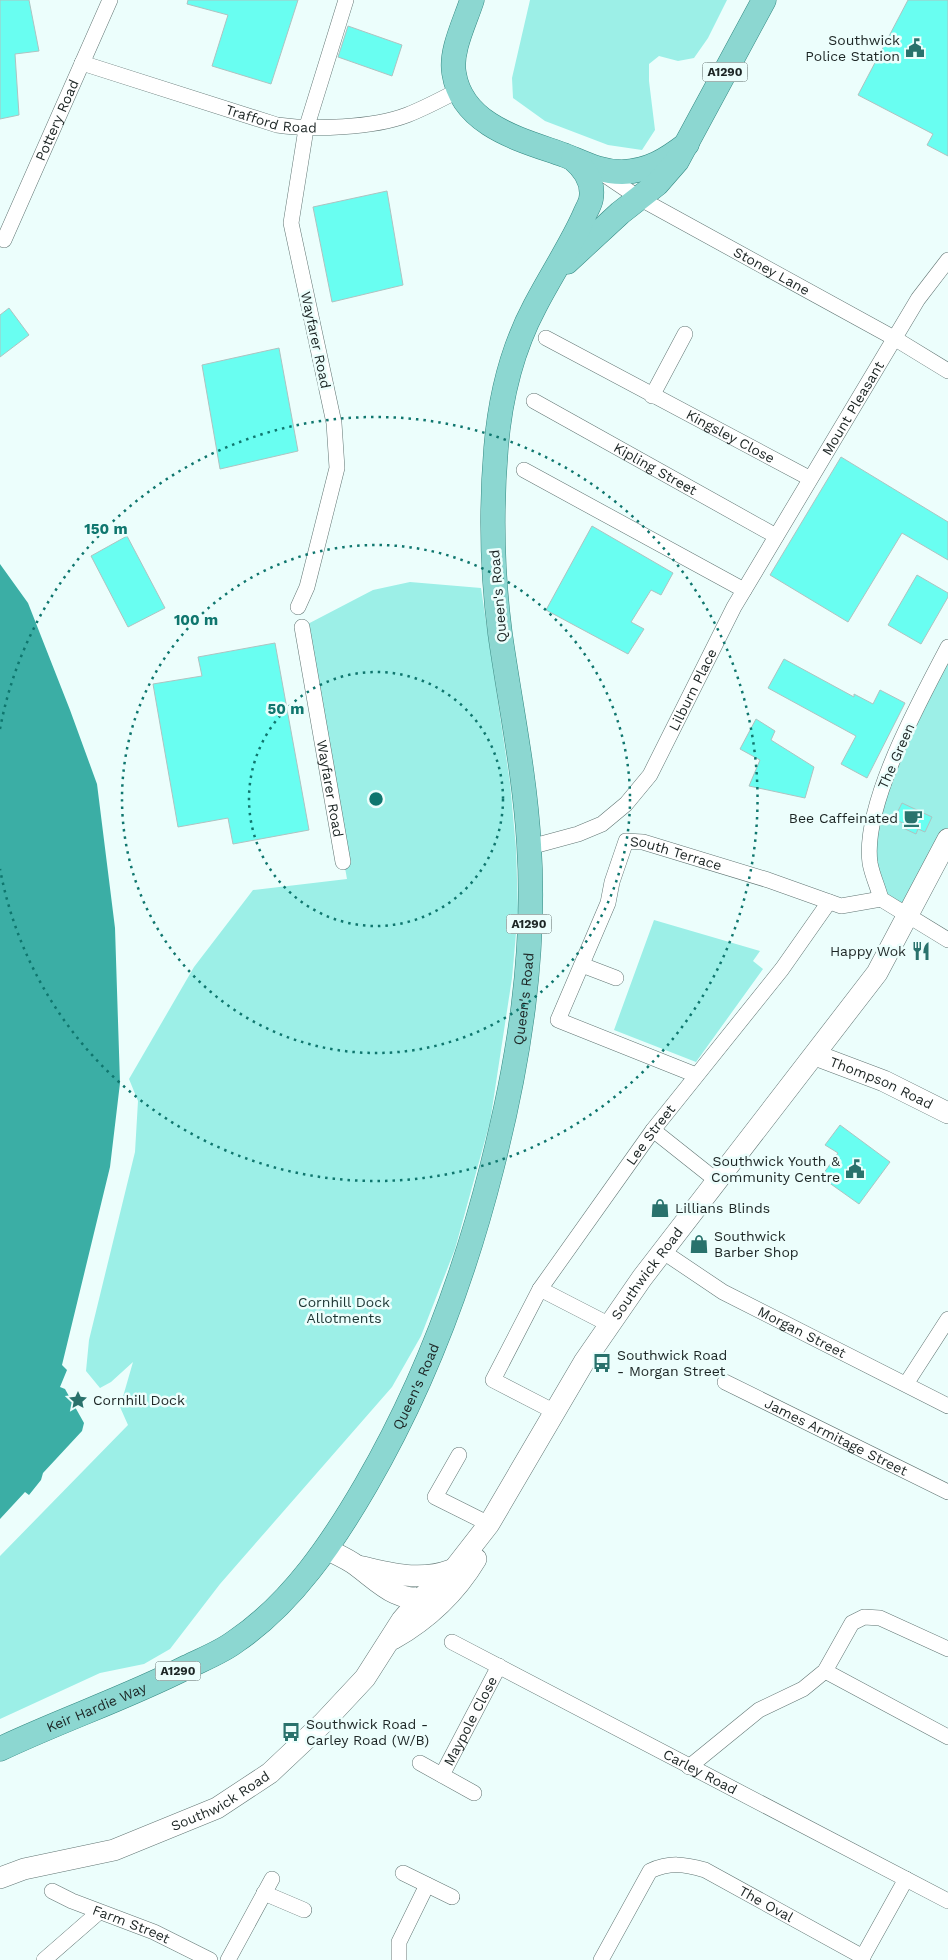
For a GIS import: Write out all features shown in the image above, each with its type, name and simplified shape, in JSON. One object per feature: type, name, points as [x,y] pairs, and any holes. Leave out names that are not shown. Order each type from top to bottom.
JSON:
[{"type":"main road","name":"A1290","points":[[472,0],[454,56],[453,73],[459,90],[483,120],[500,130],[598,170],[623,172],[648,168],[664,162],[687,144]]},
{"type":"main road","name":"A1290","points":[[555,273],[657,184],[677,162],[764,0]]},
{"type":"main road","name":"A1290","points":[[555,273],[592,197],[590,179],[584,168],[573,159]]},
{"type":"main road","name":"Queen's Road","points":[[326,1549],[382,1457],[410,1402],[433,1350],[478,1225],[508,1107],[521,1037],[529,962],[530,847],[500,629],[494,556],[493,496],[496,444],[505,388],[531,315],[555,273]]},
{"type":"main road","name":"Southwick Road","points":[[0,1878],[24,1869],[114,1850],[217,1808],[270,1773],[323,1723],[364,1678],[402,1620],[420,1600],[454,1569],[489,1524],[584,1362],[610,1324],[716,1180],[877,973],[948,839]]},
{"type":"main road","name":"Thompson Road","points":[[815,1054],[884,1081],[948,1113]]},
{"type":"main road","name":"Southwick Road","points":[[388,1642],[419,1624],[452,1594],[479,1556],[489,1524]]},
{"type":"main road","points":[[326,1549],[356,1565],[379,1585],[404,1598],[420,1600],[452,1594]]},
{"type":"main road","name":"Keir Hardie Way","points":[[0,1749],[161,1680],[235,1642],[267,1616],[326,1549]]},
{"type":"main road","points":[[356,1565],[415,1578],[440,1574],[454,1569]]},
{"type":"street","name":"Pottery Road","points":[[4,240],[110,0]]},
{"type":"street","name":"Wayfarer Road","points":[[298,607],[307,587],[337,468],[334,423],[291,223],[306,129],[326,72],[346,0]]},
{"type":"street","name":"Trafford Road","points":[[82,63],[277,125],[306,129],[370,123],[406,116],[459,90]]},
{"type":"street","name":"Stoney Lane","points":[[598,170],[639,198],[894,338],[948,370]]},
{"type":"street","name":"Mount Pleasant","points":[[809,478],[918,299],[948,260]]},
{"type":"street","points":[[652,396],[685,334]]},
{"type":"street","name":"Kingsley Close","points":[[546,338],[809,478]]},
{"type":"street","name":"Kipling Street","points":[[534,401],[776,536]]},
{"type":"street","points":[[524,470],[744,590]]},
{"type":"street","name":"Lilburn Place","points":[[530,847],[578,834],[602,824],[626,804],[650,775],[744,590],[809,478]]},
{"type":"street","name":"Wayfarer Road","points":[[302,627],[344,862]]},
{"type":"street","name":"The Green","points":[[881,899],[870,862],[871,831],[879,793],[948,646]]},
{"type":"street","name":"South Terrace","points":[[696,1075],[558,1020],[608,903],[612,882],[626,841],[643,842],[768,880],[841,906],[881,899]]},
{"type":"street","points":[[881,899],[909,914],[948,940]]},
{"type":"street","name":"Lee Street","points":[[555,1412],[493,1380],[540,1289],[653,1130],[782,970],[829,902]]},
{"type":"street","points":[[582,965],[616,978]]},
{"type":"street","points":[[653,1130],[716,1180]]},
{"type":"street","name":"Morgan Street","points":[[662,1251],[723,1292],[948,1406]]},
{"type":"street","points":[[540,1289],[610,1324]]},
{"type":"street","points":[[906,1384],[948,1319]]},
{"type":"street","name":"James Armitage Street","points":[[725,1382],[948,1492]]},
{"type":"street","points":[[459,1455],[436,1498],[489,1524]]},
{"type":"street","points":[[689,1767],[759,1710],[803,1690],[825,1671],[852,1622],[864,1617],[880,1618],[948,1649]]},
{"type":"street","name":"Carley Road","points":[[452,1642],[948,1901]]},
{"type":"street","name":"Maypole Close","points":[[442,1775],[499,1666]]},
{"type":"street","points":[[825,1671],[948,1737]]},
{"type":"street","name":"Maypole Close","points":[[420,1763],[474,1793]]},
{"type":"street","name":"The Oval","points":[[601,1960],[650,1871],[664,1864],[683,1863],[705,1870],[862,1958]]},
{"type":"street","points":[[403,1873],[452,1897]]},
{"type":"street","points":[[228,1960],[272,1879]]},
{"type":"street","points":[[862,1958],[906,1879]]},
{"type":"street","points":[[399,1960],[399,1942],[427,1885]]},
{"type":"street","name":"Farm Street","points":[[52,1890],[99,1912],[154,1932],[209,1960]]},
{"type":"street","points":[[264,1893],[304,1910]]},
{"type":"street","points":[[44,1960],[99,1912]]},
{"type":"green space","points":[[530,0],[727,0],[708,38],[694,58],[678,61],[659,56],[649,64],[649,81],[655,130],[642,150],[608,145],[545,121],[513,98],[512,78]]},
{"type":"green space","name":"Cornhill Dock Allotments","points":[[410,582],[481,588],[510,783],[516,848],[518,911],[512,978],[490,1122],[455,1249],[421,1336],[392,1387],[220,1584],[170,1649],[144,1664],[100,1673],[0,1719],[0,1556],[128,1425],[120,1407],[133,1362],[111,1382],[100,1388],[86,1371],[89,1340],[135,1152],[138,1101],[129,1079],[194,967],[253,890],[347,879],[302,627],[373,590]]},
{"type":"green space","points":[[948,647],[948,839],[908,916],[881,899],[871,831]]},
{"type":"green space","points":[[654,920],[760,951],[753,961],[763,969],[696,1062],[614,1030]]},
{"type":"shaded area","points":[[0,564],[28,603],[97,784],[115,928],[120,1083],[110,1167],[62,1365],[67,1370],[60,1387],[65,1389],[84,1423],[82,1431],[43,1473],[41,1480],[29,1495],[25,1492],[0,1519]]},
{"type":"building","points":[[0,0],[29,0],[39,51],[15,54],[19,115],[0,119]]},
{"type":"building","points":[[188,0],[298,0],[271,84],[212,66],[228,15],[187,4]]},
{"type":"building","name":"Southwick Police Station","points":[[908,0],[948,0],[948,156],[927,145],[933,134],[858,95]]},
{"type":"building","points":[[348,26],[402,45],[392,76],[338,57]]},
{"type":"building","points":[[387,191],[403,285],[332,302],[313,207]]},
{"type":"building","points":[[9,308],[29,335],[0,357],[0,315]]},
{"type":"building","points":[[279,348],[298,451],[220,469],[202,365]]},
{"type":"building","points":[[841,457],[948,522],[948,560],[902,533],[848,622],[770,575]]},
{"type":"building","points":[[592,526],[673,573],[661,595],[651,590],[631,622],[644,629],[628,654],[546,610]]},
{"type":"building","points":[[127,536],[165,608],[128,627],[91,556]]},
{"type":"building","points":[[917,575],[948,593],[948,597],[921,644],[888,625]]},
{"type":"building","points":[[275,643],[309,830],[233,844],[228,818],[178,827],[153,684],[202,676],[198,657]]},
{"type":"building","points":[[784,659],[854,697],[854,694],[873,704],[880,690],[905,703],[867,778],[841,764],[856,736],[768,688]]},
{"type":"building","points":[[756,719],[775,731],[771,740],[814,767],[805,798],[749,786],[760,760],[740,749]]},
{"type":"building","name":"Bee Caffeinated","points":[[902,803],[932,817],[925,832],[918,829],[916,834],[903,828],[905,824],[894,819]]},
{"type":"building","name":"Southwick Youth & Community Centre","points":[[840,1125],[890,1162],[859,1204],[821,1177],[838,1153],[825,1145]]},
{"type":"place","name":"Southwick Police Station","points":[[915,48]]},
{"type":"place","name":"Bee Caffeinated","points":[[913,818]]},
{"type":"place","name":"Happy Wok","points":[[921,951]]},
{"type":"place","name":"Southwick Youth & Community Centre","points":[[855,1169]]},
{"type":"place","name":"Lillians Blinds","points":[[660,1208]]},
{"type":"place","name":"Southwick Barber Shop","points":[[699,1244]]},
{"type":"place","name":"Southwick Road - Morgan Street","points":[[602,1363]]},
{"type":"place","name":"Cornhill Dock","points":[[78,1400]]},
{"type":"place","name":"Southwick Road - Carley Road (W/B)","points":[[291,1732]]}]
